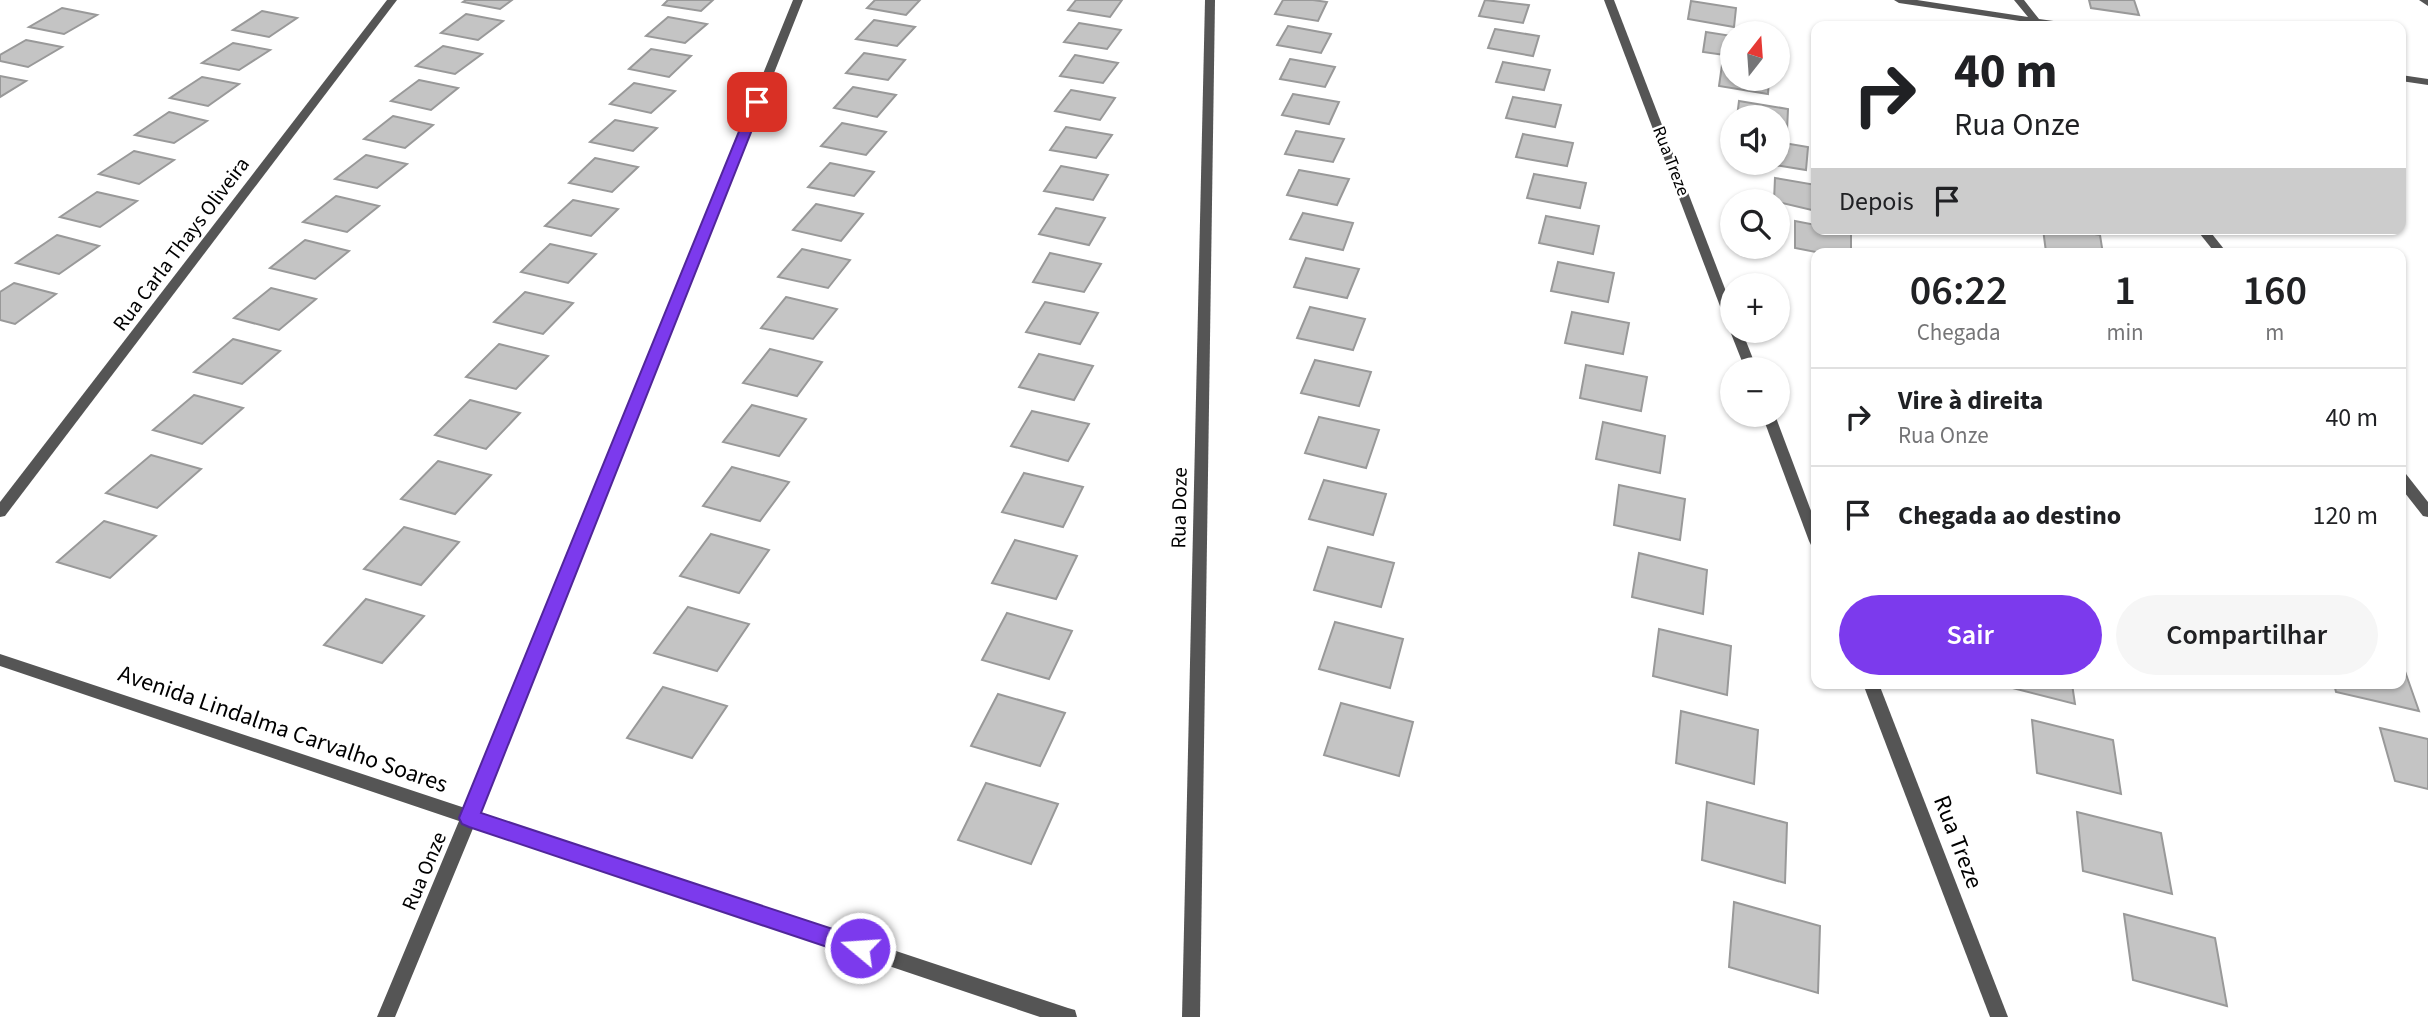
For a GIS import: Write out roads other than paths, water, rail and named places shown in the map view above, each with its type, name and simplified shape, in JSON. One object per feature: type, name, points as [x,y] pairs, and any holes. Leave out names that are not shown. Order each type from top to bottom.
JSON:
[{"type":"street","name":"Rua Carla Thays Oliveira","points":[[0,512],[392,0]]},
{"type":"street","name":"Rua Onze","points":[[386,1017],[469,818],[798,0]]},
{"type":"street","name":"Rua Doze","points":[[1191,1017],[1210,0]]},
{"type":"street","name":"Rua Treze","points":[[1609,0],[1720,291]]},
{"type":"street","points":[[1899,0],[2021,21]]},
{"type":"street","points":[[2019,0],[2036,21]]},
{"type":"street","points":[[2406,79],[2428,82]]},
{"type":"street","points":[[1773,427],[1811,528]]},
{"type":"street","points":[[2406,484],[2428,512]]},
{"type":"street","name":"Avenida Lindalma Carvalho Soares","points":[[0,660],[1068,1017]]},
{"type":"street","name":"Rua Treze","points":[[1873,689],[1999,1017]]}]
